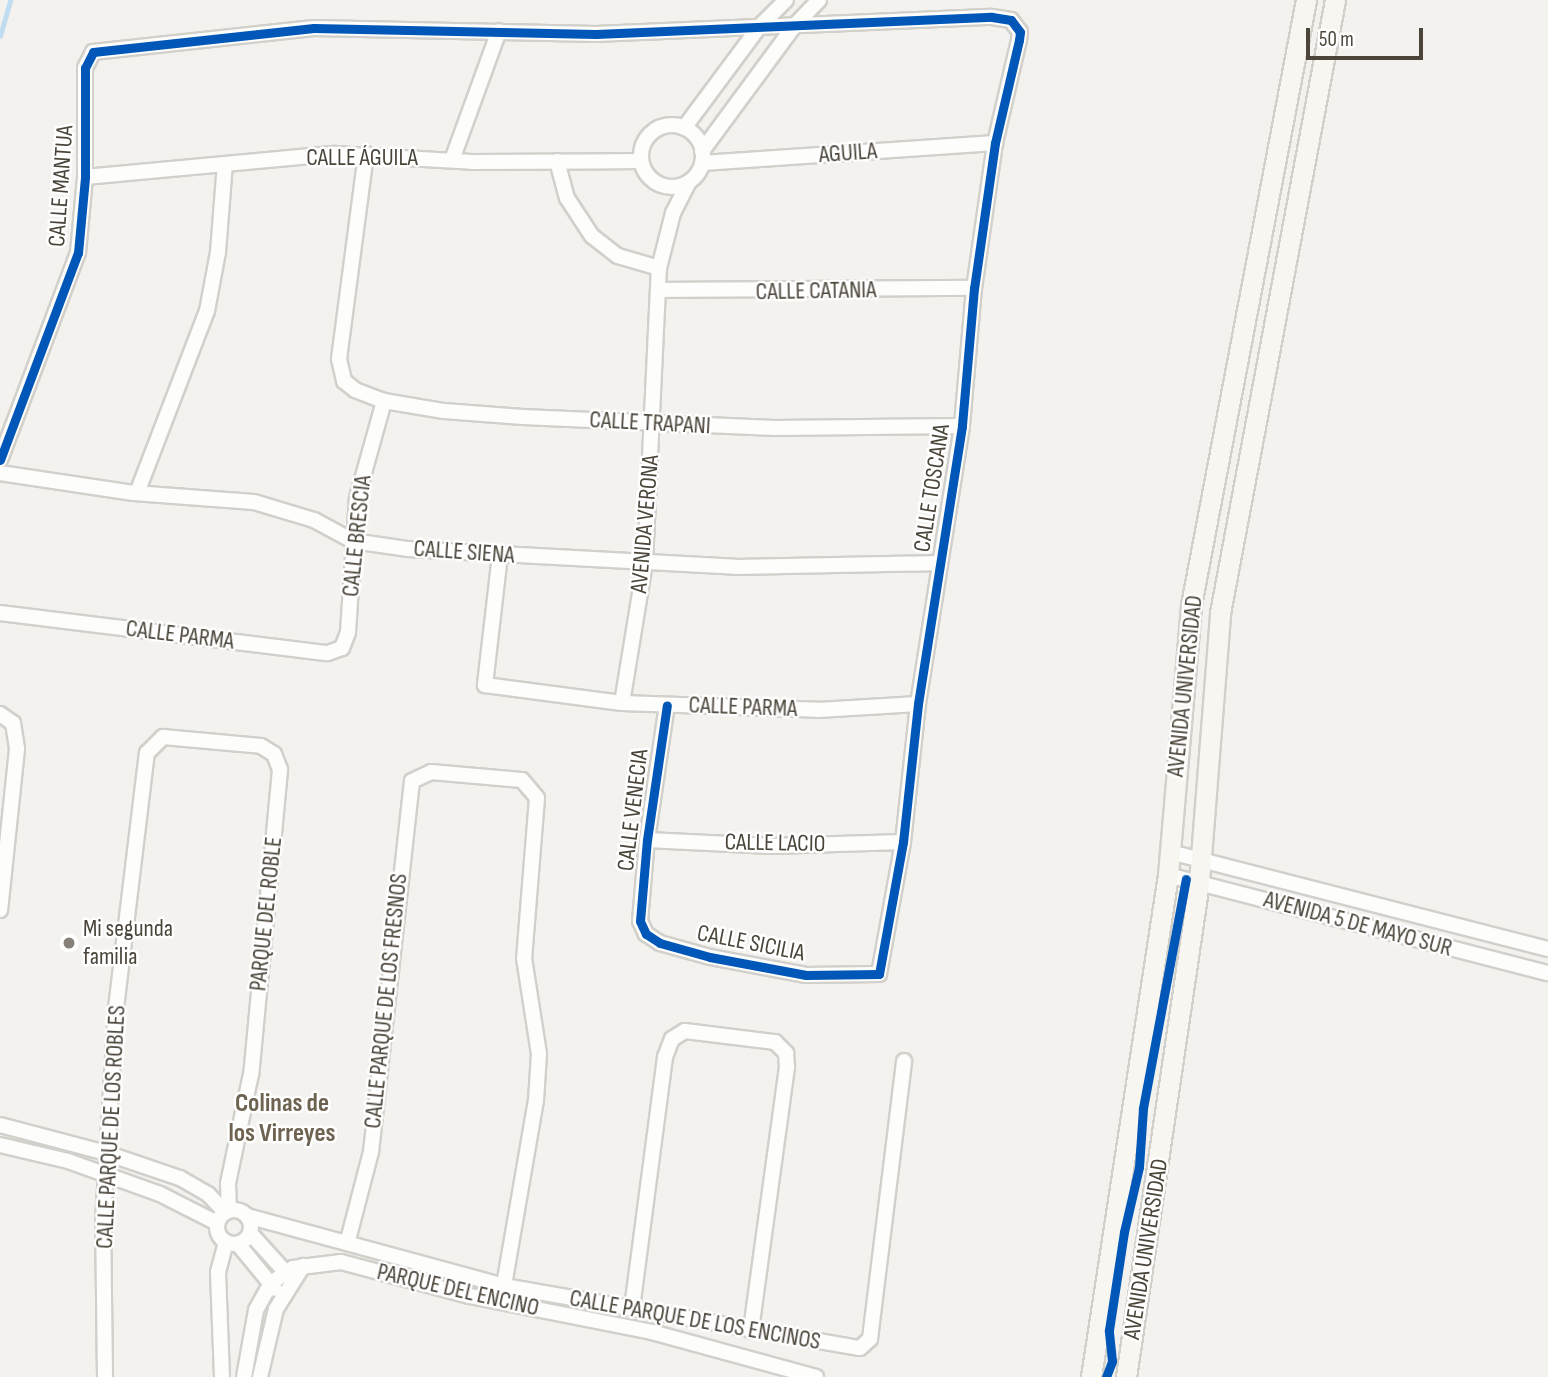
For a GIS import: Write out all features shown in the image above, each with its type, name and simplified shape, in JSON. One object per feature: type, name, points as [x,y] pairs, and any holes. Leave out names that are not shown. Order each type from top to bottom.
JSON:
[{"type":"main road","name":"AVENIDA UNIVERSIDAD","points":[[1091,1377],[1168,875],[1191,604],[1306,0]]},
{"type":"main road","name":"AVENIDA UNIVERSIDAD","points":[[1126,1377],[1199,882],[1220,613],[1335,0]]},
{"type":"street","points":[[684,128],[759,27],[786,0]]},
{"type":"street","points":[[684,128],[665,126],[649,135],[641,161],[651,179],[669,187],[689,182],[702,157],[794,26],[819,0]]},
{"type":"street","name":"CALLE TOSCANA","points":[[794,26],[992,17],[1011,20],[1020,32],[995,144],[974,288],[962,426],[918,704],[903,842],[881,968],[868,977]]},
{"type":"street","points":[[452,160],[499,31],[596,34],[794,26]]},
{"type":"street","name":"CALLE MANTUA","points":[[0,460],[78,253],[85,177],[87,57],[99,50],[249,34],[407,27],[499,31]]},
{"type":"street","points":[[684,128],[702,157]]},
{"type":"street","name":"AGUILA","points":[[702,157],[995,144]]},
{"type":"street","name":"CALLE ÁGUILA","points":[[85,177],[366,154],[452,160],[641,161]]},
{"type":"street","name":"CALLE TRAPANI","points":[[366,154],[339,359],[344,381],[355,390],[384,401],[443,411],[653,423],[962,426]]},
{"type":"street","points":[[557,161],[567,198],[592,236],[618,256],[659,268]]},
{"type":"street","points":[[137,493],[207,311],[218,253],[225,164]]},
{"type":"street","name":"AVENIDA VERONA","points":[[622,703],[645,563],[659,268],[673,213],[689,182]]},
{"type":"street","points":[[669,187],[673,213]]},
{"type":"street","name":"CALLE CATANIA","points":[[659,290],[974,288]]},
{"type":"street","name":"CALLE BRESCIA","points":[[348,632],[353,541],[363,471],[384,401]]},
{"type":"street","name":"CALLE SIENA","points":[[0,473],[137,493],[280,507],[353,541],[500,555],[645,563],[800,568],[939,564]]},
{"type":"street","name":"CALLE PARMA","points":[[500,555],[485,685],[622,703],[667,705],[818,710],[918,704]]},
{"type":"street","name":"CALLE PARMA","points":[[0,613],[328,653],[342,648],[348,632]]},
{"type":"street","name":"CALLE VENECIA","points":[[640,921],[647,840],[667,705]]},
{"type":"street","points":[[0,714],[13,723],[17,749],[0,911]]},
{"type":"street","name":"PARQUE DEL ROBLE","points":[[148,753],[163,737],[261,746],[274,754],[280,770],[251,1074],[224,1215]]},
{"type":"street","name":"CALLE PARQUE DE LOS ROBLES","points":[[105,1377],[106,1153],[116,1008],[148,753]]},
{"type":"street","name":"CALLE PARQUE DE LOS FRESNOS","points":[[348,1240],[371,1152],[408,792],[412,781],[430,772],[522,780],[537,798],[524,958],[538,1054],[536,1100],[504,1286]]},
{"type":"street","name":"CALLE LACIO","points":[[647,840],[772,846],[903,842]]},
{"type":"street","name":"AVENIDA 5 DE MAYO SUR","points":[[1170,852],[1548,949]]},
{"type":"street","name":"AVENIDA 5 DE MAYO SUR","points":[[1168,875],[1548,973]]},
{"type":"street","name":"CALLE SICILIA","points":[[640,921],[646,934],[660,943],[710,957],[806,975],[868,977]]},
{"type":"street","points":[[632,1308],[665,1057],[672,1038],[685,1031],[775,1042],[786,1053],[787,1067],[751,1331]]},
{"type":"street","name":"CALLE PARQUE DE LOS ENCINOS","points":[[224,1215],[247,1216],[348,1240],[504,1286],[851,1349],[870,1339],[904,1061]]},
{"type":"street","points":[[0,1125],[106,1153],[180,1178],[208,1194],[224,1215]]},
{"type":"street","points":[[0,1145],[106,1175],[224,1215]]},
{"type":"street","points":[[224,1215],[218,1234],[232,1244],[282,1297]]},
{"type":"street","points":[[247,1216],[250,1233],[288,1276]]},
{"type":"street","points":[[222,1377],[218,1272],[232,1244],[250,1233]]},
{"type":"street","name":"PARQUE DEL ENCINO","points":[[244,1377],[256,1310],[271,1283],[303,1266],[341,1262],[470,1296],[652,1332],[816,1377]]},
{"type":"street","name":"PARQUE DEL ENCINO","points":[[260,1377],[288,1276]]},
{"type":"waterway","points":[[0,36],[10,0]]},
{"type":"cycle path","points":[[0,460],[78,253],[85,177],[85,68],[93,52],[314,28],[596,34],[992,17],[1011,20],[1020,32],[1019,40],[995,143],[974,288],[962,426],[918,704],[903,842],[879,974],[806,975],[710,957],[660,943],[646,934],[640,921],[647,840],[667,705]]},
{"type":"cycle path","points":[[1106,1377],[1112,1361],[1109,1330],[1124,1232],[1139,1167],[1143,1108],[1186,879]]},
{"type":"place","name":"Mi segunda familia","points":[[69,943]]},
{"type":"district","name":"Colinas de los Virreyes","points":[[282,1119]]}]
